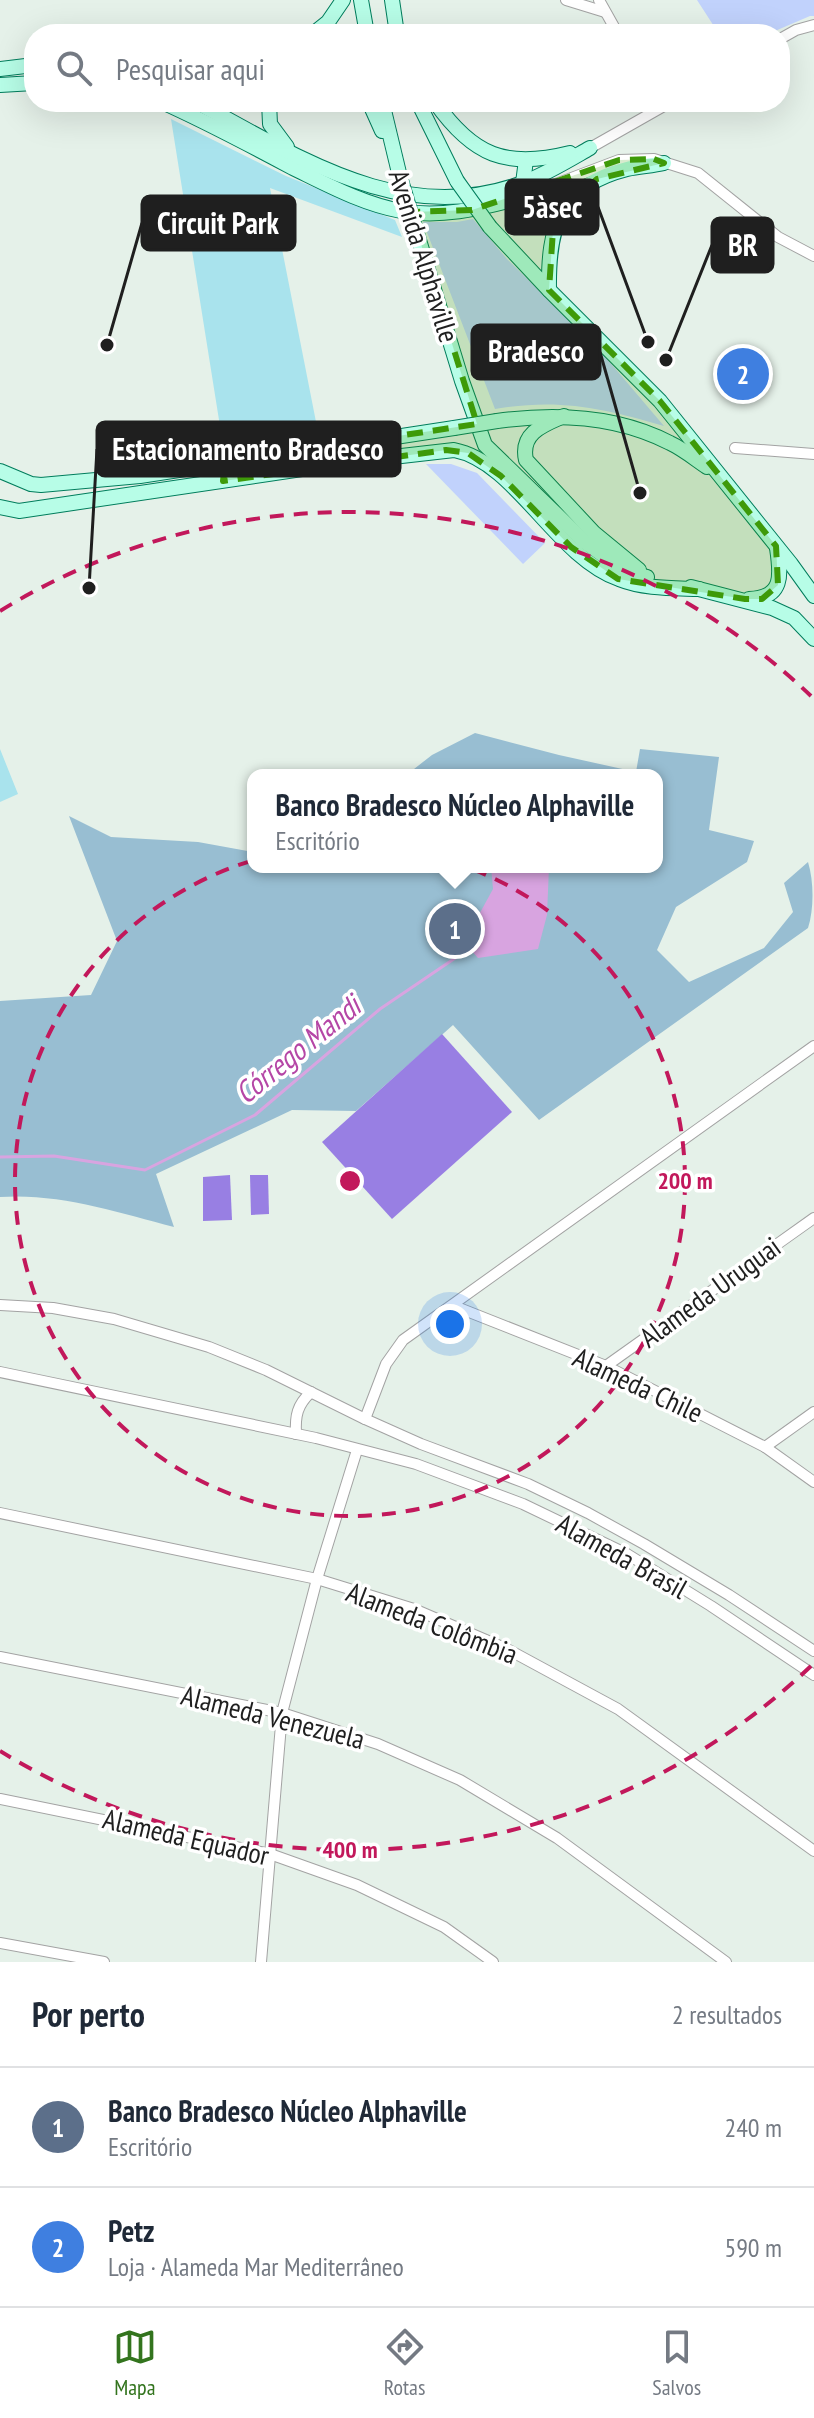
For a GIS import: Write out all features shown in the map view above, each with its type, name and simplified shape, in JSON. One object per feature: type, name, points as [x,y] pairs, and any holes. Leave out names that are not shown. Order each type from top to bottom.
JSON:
[{"type":"main road","points":[[326,24],[343,0]]},
{"type":"main road","points":[[361,0],[365,24]]},
{"type":"main road","points":[[392,0],[396,24]]},
{"type":"main road","points":[[7,68],[16,83]]},
{"type":"main road","points":[[0,85],[24,83]]},
{"type":"main road","points":[[184,112],[328,186],[402,212],[472,210],[516,199],[523,183],[526,160]]},
{"type":"main road","points":[[215,112],[346,178],[394,193],[432,197],[474,195],[523,183],[590,148]]},
{"type":"main road","points":[[269,112],[274,133],[292,153]]},
{"type":"main road","points":[[374,112],[393,154]]},
{"type":"main road","name":"Avenida Alphaville","points":[[384,112],[393,154],[419,240],[485,445],[585,542],[614,563],[649,578],[772,608],[794,618],[814,639]]},
{"type":"main road","name":"Avenida Alphaville","points":[[423,112],[457,181],[490,227],[660,401],[814,596]]},
{"type":"main road","points":[[443,112],[456,129],[475,145],[507,159],[560,156],[590,148]]},
{"type":"main road","points":[[549,290],[548,259],[553,230],[579,191],[597,179],[630,168],[664,163]]},
{"type":"main road","points":[[564,416],[534,430],[526,441],[526,460],[594,533],[649,578]]},
{"type":"main road","points":[[0,471],[41,485],[140,476],[497,421],[564,416],[640,429],[671,443],[717,474]]},
{"type":"main road","points":[[349,462],[358,452],[359,443]]},
{"type":"main road","points":[[0,517],[19,511],[446,450],[468,453],[501,476],[571,547],[597,568],[618,579],[647,587],[699,589]]},
{"type":"main road","points":[[223,481],[221,471],[225,462]]},
{"type":"main road","points":[[196,486],[200,477],[197,466]]},
{"type":"main road","points":[[0,507],[19,511]]},
{"type":"main road","points":[[745,599],[762,599],[778,585],[776,546]]},
{"type":"street","points":[[566,0],[605,12]]},
{"type":"street","points":[[599,0],[612,24]]},
{"type":"street","points":[[790,33],[814,25]]},
{"type":"street","points":[[590,148],[650,112]]},
{"type":"street","points":[[516,199],[556,186],[598,166],[641,158],[698,173],[778,237],[814,256]]},
{"type":"street","points":[[735,448],[814,454]]},
{"type":"street","points":[[365,1419],[386,1364],[403,1340],[814,1046]]},
{"type":"street","name":"Alameda Uruguai","points":[[606,1366],[814,1218]]},
{"type":"street","name":"Alameda Brasil","points":[[0,1305],[53,1308],[114,1319],[209,1347],[266,1370],[421,1444],[528,1484],[588,1513],[729,1595],[814,1651]]},
{"type":"street","name":"Alameda Chile","points":[[454,1306],[606,1366],[765,1447],[814,1482]]},
{"type":"street","name":"Alameda Brasil","points":[[0,1372],[296,1434],[416,1464],[523,1504],[627,1554],[814,1675]]},
{"type":"street","points":[[296,1434],[297,1410],[311,1392]]},
{"type":"street","points":[[765,1447],[814,1412]]},
{"type":"street","points":[[416,1464],[421,1444]]},
{"type":"street","points":[[261,1962],[282,1713],[317,1579],[357,1450]]},
{"type":"street","name":"Alameda Colômbia","points":[[0,1513],[317,1579],[414,1609],[507,1649],[618,1709],[814,1851]]},
{"type":"street","name":"Alameda Venezuela","points":[[0,1657],[282,1713],[378,1744],[460,1780],[557,1838],[726,1962]]},
{"type":"street","name":"Alameda Equador","points":[[0,1799],[270,1854],[357,1885],[444,1927],[493,1962]]},
{"type":"street","points":[[0,1943],[104,1962]]},
{"type":"highlighted area","points":[[654,159],[664,163],[597,179],[568,204],[553,230],[549,290],[660,401],[776,546],[778,585],[762,599],[745,599],[618,579],[571,547],[501,476],[468,453],[446,450],[223,481],[225,462],[477,424],[411,212],[472,210],[619,160]]},
{"type":"shaded area","points":[[697,0],[814,0],[814,16],[790,25],[713,24]]},
{"type":"shaded area","points":[[171,119],[286,176],[395,220],[402,237],[270,188],[318,432],[223,445]]},
{"type":"shaded area","points":[[473,219],[507,259],[596,346],[664,426],[581,407],[540,404],[495,409],[423,222]]},
{"type":"shaded area","points":[[426,464],[451,464],[477,473],[545,543],[523,564]]},
{"type":"shaded area","points":[[475,733],[622,769],[414,769],[432,755]]},
{"type":"shaded area","points":[[0,749],[18,794],[0,802]]},
{"type":"shaded area","points":[[640,749],[719,757],[709,830],[754,841],[747,862],[676,907],[657,950],[689,982],[764,948],[793,912],[784,883],[808,862],[811,912],[808,928],[539,1120],[453,1025],[356,1111],[292,1110],[156,1174],[174,1227],[66,1201],[0,1197],[0,1001],[91,995],[117,941],[69,816],[111,837],[198,842],[247,851],[247,873],[663,873],[663,769],[637,769]]},
{"type":"shaded area","points":[[492,873],[549,873],[547,915],[538,949],[478,958],[464,942],[493,889]]},
{"type":"shaded area","points":[[442,1034],[512,1112],[392,1219],[322,1142]]},
{"type":"shaded area","points":[[230,1175],[232,1220],[203,1221],[203,1177]]},
{"type":"shaded area","points":[[250,1175],[268,1175],[269,1214],[251,1215]]},
{"type":"waterway","name":"Córrego Mandi","points":[[0,1157],[54,1156],[145,1170],[255,1115],[380,1009],[470,948]]},
{"type":"place","name":"5àsec","points":[[648,342]]},
{"type":"place","name":"Circuit Park","points":[[107,345]]},
{"type":"place","name":"BR","points":[[666,360]]},
{"type":"place","name":"Petz","points":[[743,374]]},
{"type":"place","name":"Bradesco","points":[[640,493]]},
{"type":"place","name":"Estacionamento Bradesco","points":[[89,588]]},
{"type":"place","name":"Banco Bradesco Núcleo Alphaville","points":[[455,929]]}]
